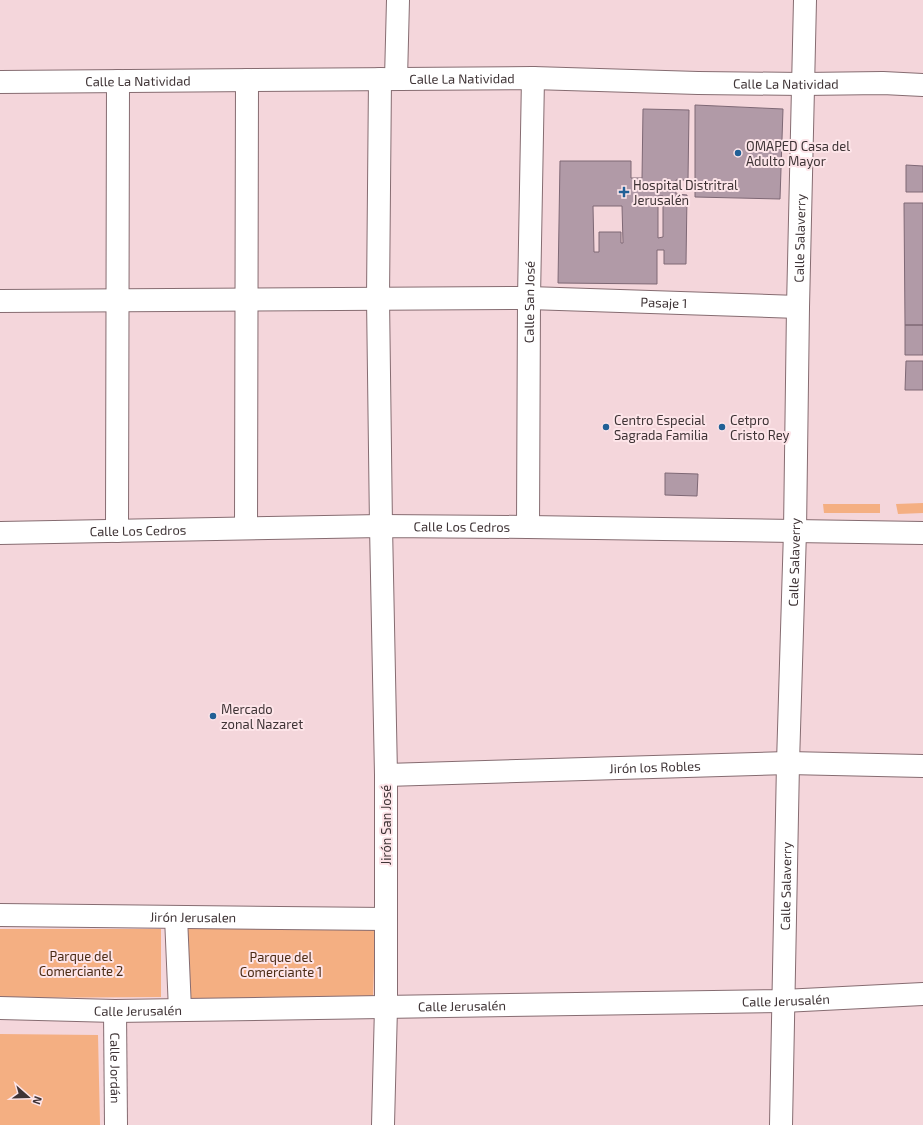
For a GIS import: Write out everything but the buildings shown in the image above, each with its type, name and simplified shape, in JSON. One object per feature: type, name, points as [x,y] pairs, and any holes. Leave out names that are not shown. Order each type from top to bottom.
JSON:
[{"type":"street","points":[[388,79],[398,0]]},
{"type":"street","name":"Calle Salaverry","points":[[781,1125],[788,763],[795,531],[798,307],[805,0]]},
{"type":"street","name":"Calle La Natividad","points":[[0,82],[534,78],[803,84],[883,83],[923,85]]},
{"type":"street","name":"Calle San José","points":[[528,527],[529,298],[534,78]]},
{"type":"street","name":"Jirón San José","points":[[383,1125],[386,1007],[386,775],[380,526],[378,298],[388,79]]},
{"type":"street","points":[[246,528],[247,80]]},
{"type":"street","points":[[117,531],[118,81]]},
{"type":"street","name":"Pasaje 1","points":[[0,301],[529,298],[798,307]]},
{"type":"street","name":"Calle Los Cedros","points":[[0,533],[380,526],[923,533]]},
{"type":"street","name":"Jirón los Robles","points":[[386,775],[788,763],[923,766]]},
{"type":"street","name":"Jirón Jerusalen","points":[[0,915],[386,919]]},
{"type":"street","points":[[176,917],[180,1010]]},
{"type":"street","name":"Calle Jerusalén","points":[[0,1008],[115,1011],[784,1001],[923,994]]},
{"type":"street","name":"Calle Jordán","points":[[115,1011],[116,1125]]},
{"type":"green space","points":[[923,503],[923,513],[898,514],[896,504]]},
{"type":"green space","points":[[823,504],[880,504],[880,513],[824,513]]},
{"type":"green space","name":"Parque del Comerciante 1","points":[[188,927],[375,929],[373,1002],[187,1001]]},
{"type":"green space","name":"Parque del Comerciante 2","points":[[0,929],[161,929],[161,997],[0,998]]},
{"type":"green space","points":[[0,1034],[98,1035],[100,1125],[0,1125]]},
{"type":"place","name":"OMAPED Casa del Adulto Mayor","points":[[738,153]]},
{"type":"place","name":"Hospital Distritral Jerusalén","points":[[624,192]]},
{"type":"place","name":"Centro Especial Sagrada Familia","points":[[606,427]]},
{"type":"place","name":"Cetpro Cristo Rey","points":[[722,427]]},
{"type":"place","name":"Mercado zonal Nazaret","points":[[213,716]]}]
